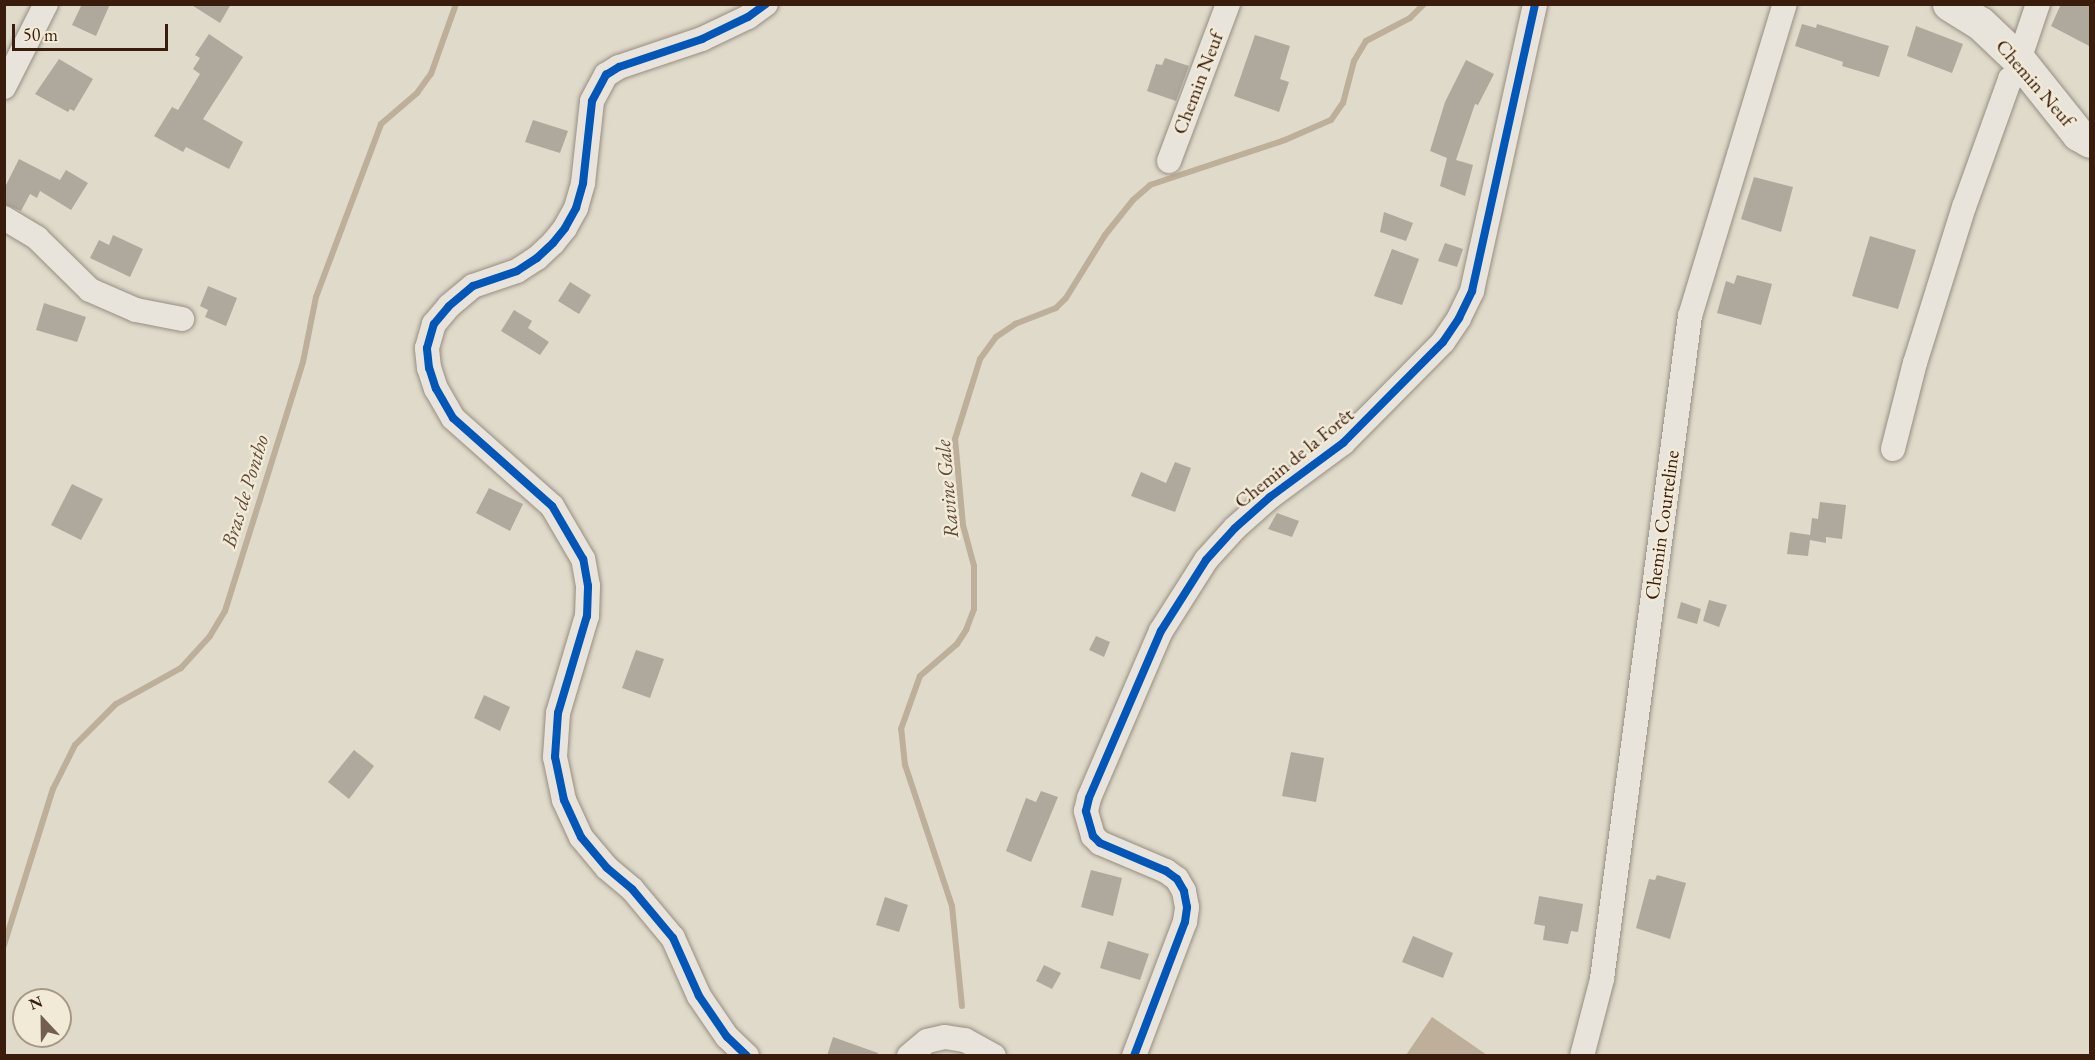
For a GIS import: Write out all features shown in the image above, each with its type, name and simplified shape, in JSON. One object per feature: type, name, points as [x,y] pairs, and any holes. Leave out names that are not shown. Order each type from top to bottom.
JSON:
[{"type":"main road","name":"Chemin Neuf","points":[[1949,4],[1980,23],[2023,64],[2067,122],[2078,134],[2091,141]]},
{"type":"street","points":[[4,87],[46,4]]},
{"type":"street","points":[[747,1056],[727,1037],[699,996],[673,938],[632,889],[607,868],[581,837],[568,810],[555,757],[558,713],[587,616],[588,586],[583,559],[552,506],[453,418],[436,389],[429,368],[427,348],[434,324],[449,306],[474,286],[518,271],[537,258],[565,228],[576,208],[583,183],[592,101],[606,75],[619,67],[702,39],[748,17],[766,4]]},
{"type":"street","name":"Chemin Neuf","points":[[1168,161],[1228,4]]},
{"type":"street","name":"Chemin de la Forêt","points":[[1134,1056],[1185,922],[1187,907],[1184,891],[1177,879],[1166,871],[1100,843],[1093,836],[1086,811],[1089,798],[1161,631],[1206,560],[1235,528],[1270,497],[1343,443],[1443,342],[1459,318],[1472,291],[1535,4]]},
{"type":"street","name":"Chemin Courteline","points":[[1582,1056],[1602,979],[1690,316],[1785,4]]},
{"type":"street","points":[[1893,449],[1915,363],[1964,207],[2010,79],[2023,64],[2038,4]]},
{"type":"street","points":[[4,218],[37,238],[90,290],[136,310],[182,319]]},
{"type":"street","points":[[909,1056],[927,1041],[945,1037],[965,1040],[994,1056]]},
{"type":"shaded area","points":[[1432,1017],[1487,1055],[1406,1055]]},
{"type":"building","points":[[82,4],[110,4],[96,36],[72,25]]},
{"type":"building","points":[[190,4],[231,4],[220,23]]},
{"type":"building","points":[[2061,4],[2091,4],[2091,47],[2051,26]]},
{"type":"building","points":[[1802,24],[1816,28],[1817,24],[1889,46],[1879,77],[1842,66],[1843,62],[1795,46]]},
{"type":"building","points":[[1916,26],[1963,44],[1952,73],[1907,56]]},
{"type":"building","points":[[209,34],[243,57],[203,119],[243,142],[229,169],[186,147],[183,152],[154,136],[172,107],[178,110],[200,74],[193,69],[200,58],[195,55]]},
{"type":"building","points":[[1255,35],[1290,46],[1280,79],[1289,82],[1279,112],[1234,96]]},
{"type":"building","points":[[1165,58],[1189,66],[1176,101],[1147,91],[1156,64],[1162,65]]},
{"type":"building","points":[[59,59],[93,79],[74,111],[70,109],[68,112],[35,94]]},
{"type":"building","points":[[1466,60],[1494,74],[1478,105],[1475,104],[1456,160],[1473,165],[1465,196],[1440,186],[1447,158],[1430,151],[1445,102]]},
{"type":"building","points":[[533,120],[568,131],[560,153],[525,142]]},
{"type":"building","points":[[19,159],[60,180],[66,170],[88,183],[71,210],[40,191],[37,198],[30,194],[21,211],[4,204],[4,189]]},
{"type":"building","points":[[1754,177],[1793,187],[1781,232],[1741,219]]},
{"type":"building","points":[[1384,212],[1413,223],[1406,241],[1380,232]]},
{"type":"building","points":[[113,235],[143,249],[130,277],[90,258],[99,240],[109,245]]},
{"type":"building","points":[[1870,236],[1916,250],[1898,309],[1852,296]]},
{"type":"building","points":[[1445,243],[1463,249],[1457,267],[1438,261]]},
{"type":"building","points":[[1392,249],[1419,259],[1402,305],[1374,296]]},
{"type":"building","points":[[1737,275],[1772,284],[1761,325],[1717,313],[1726,281],[1734,284]]},
{"type":"building","points":[[570,282],[591,295],[579,314],[558,301]]},
{"type":"building","points":[[208,286],[237,298],[226,326],[205,317],[208,310],[200,306]]},
{"type":"building","points":[[44,303],[86,317],[77,342],[36,330]]},
{"type":"building","points":[[514,310],[532,321],[528,328],[549,342],[540,355],[501,331]]},
{"type":"building","points":[[1175,462],[1191,468],[1175,512],[1131,496],[1141,472],[1166,483]]},
{"type":"building","points":[[72,484],[103,499],[81,540],[51,525]]},
{"type":"building","points":[[489,488],[523,504],[510,531],[476,513]]},
{"type":"building","points":[[1820,502],[1846,505],[1842,539],[1826,537],[1826,543],[1810,540],[1808,556],[1787,554],[1790,532],[1810,535],[1812,518],[1818,519]]},
{"type":"building","points":[[1277,513],[1299,521],[1292,537],[1268,529]]},
{"type":"building","points":[[1709,600],[1727,605],[1719,627],[1703,621]]},
{"type":"building","points":[[1681,602],[1701,609],[1697,624],[1677,618]]},
{"type":"building","points":[[1096,636],[1110,642],[1104,657],[1089,650]]},
{"type":"building","points":[[636,650],[664,659],[650,698],[622,688]]},
{"type":"building","points":[[484,695],[510,707],[500,731],[474,718]]},
{"type":"building","points":[[354,750],[374,766],[349,799],[328,782]]},
{"type":"building","points":[[1291,752],[1324,758],[1316,802],[1282,796]]},
{"type":"building","points":[[1041,791],[1058,797],[1031,862],[1006,851],[1026,798],[1036,802]]},
{"type":"building","points":[[1091,870],[1122,878],[1113,916],[1081,907]]},
{"type":"building","points":[[1657,875],[1686,883],[1670,939],[1636,928],[1649,879],[1655,880]]},
{"type":"building","points":[[1539,896],[1583,904],[1578,932],[1571,931],[1568,944],[1543,940],[1545,926],[1534,924]]},
{"type":"building","points":[[885,897],[908,905],[899,932],[876,925]]},
{"type":"building","points":[[1413,936],[1453,953],[1443,978],[1402,962]]},
{"type":"building","points":[[1108,941],[1149,954],[1140,980],[1100,968]]},
{"type":"building","points":[[1044,965],[1061,973],[1052,989],[1036,981]]},
{"type":"building","points":[[833,1037],[878,1053],[877,1056],[827,1056]]},
{"type":"waterway","name":"Bras de Pontho","points":[[4,945],[53,789],[75,745],[116,704],[181,668],[210,636],[225,611],[303,362],[316,297],[381,124],[417,93],[431,74],[456,4]]},
{"type":"waterway","name":"Ravine Gale","points":[[962,1006],[952,906],[905,765],[901,729],[920,676],[957,644],[966,630],[974,609],[974,566],[963,525],[955,439],[980,359],[996,337],[1015,324],[1056,308],[1066,298],[1105,235],[1133,200],[1150,185],[1285,140],[1331,120],[1343,103],[1354,61],[1366,41],[1410,18],[1424,4]]},
{"type":"cycle path","points":[[747,1056],[727,1037],[699,996],[673,938],[632,889],[607,868],[581,837],[564,800],[555,757],[558,713],[587,616],[588,586],[583,559],[552,506],[453,418],[436,389],[429,368],[427,348],[434,324],[449,306],[473,286],[517,271],[537,258],[565,228],[576,208],[583,183],[592,101],[606,75],[619,67],[702,39],[748,17],[766,4]]},
{"type":"cycle path","points":[[1134,1056],[1185,922],[1187,907],[1184,891],[1177,879],[1166,871],[1100,843],[1093,836],[1086,811],[1089,798],[1161,631],[1206,560],[1235,528],[1270,497],[1343,443],[1443,342],[1459,318],[1472,291],[1535,4]]}]
